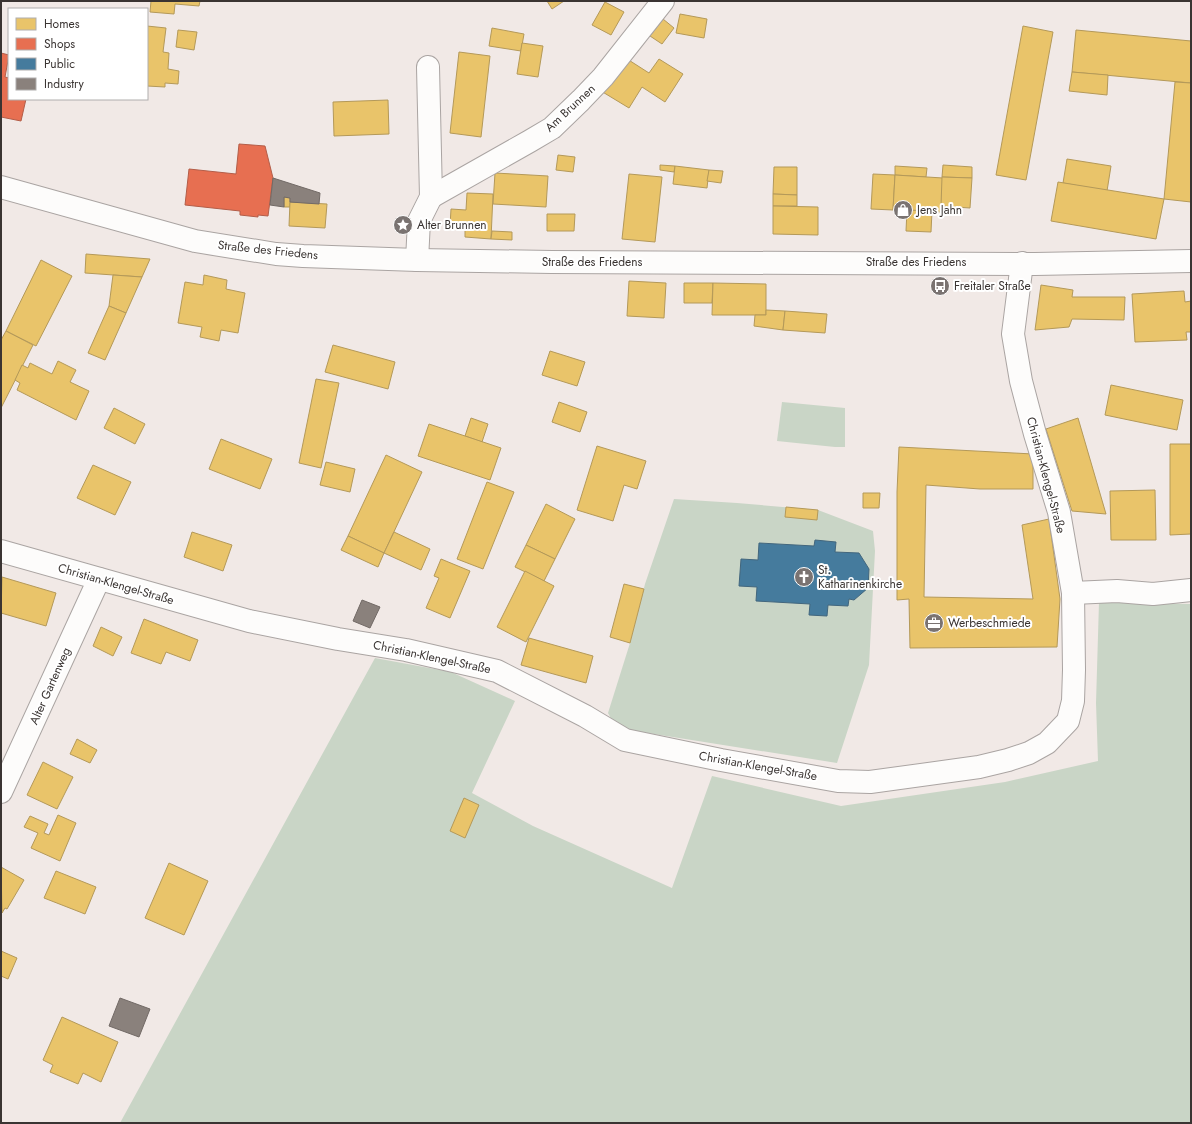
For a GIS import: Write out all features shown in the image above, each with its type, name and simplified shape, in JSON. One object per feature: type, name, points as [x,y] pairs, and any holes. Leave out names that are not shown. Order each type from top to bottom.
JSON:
[{"type":"street","name":"Am Brunnen","points":[[431,197],[530,142],[552,128],[603,77],[663,1]]},
{"type":"street","points":[[417,260],[419,222],[431,197],[428,67]]},
{"type":"street","name":"Straße des Friedens","points":[[1,187],[194,241],[276,254],[417,260],[692,263],[1022,263],[1191,261]]},
{"type":"street","name":"Christian-Klengel-Straße","points":[[1,551],[249,621],[338,639],[406,650],[497,671],[585,716],[625,740],[721,760],[838,781],[870,782],[979,767],[1008,760],[1029,753],[1047,743],[1068,721],[1072,701],[1073,593],[1059,512],[1034,434],[1021,381],[1013,334],[1022,263]]},
{"type":"street","name":"Alter Gartenweg","points":[[1,792],[98,579]]},
{"type":"street","points":[[1073,593],[1117,591],[1153,594],[1191,590]]},
{"type":"green space","points":[[782,402],[845,408],[845,447],[777,441]]},
{"type":"green space","points":[[674,499],[818,510],[873,531],[875,551],[869,665],[837,763],[616,728],[608,713],[630,643],[645,584]]},
{"type":"green space","points":[[1099,602],[1191,604],[1191,1123],[120,1123],[375,658],[451,672],[515,701],[472,793],[533,826],[672,888],[712,776],[841,806],[1005,782],[1098,761],[1096,703]]},
{"type":"building: Homes","points":[[151,1],[200,1],[199,6],[175,4],[174,14],[150,12]]},
{"type":"building: Homes","points":[[547,1],[564,1],[552,9]]},
{"type":"building: Homes","points":[[605,2],[624,12],[611,35],[592,25]]},
{"type":"building: Homes","points":[[680,14],[707,19],[704,38],[676,33]]},
{"type":"building: Homes","points":[[663,19],[674,28],[662,44],[650,36]]},
{"type":"building: Homes","points":[[148,26],[166,28],[163,52],[169,53],[168,69],[179,71],[178,84],[165,83],[165,87],[148,86]]},
{"type":"building: Homes","points":[[1023,26],[1053,32],[1026,180],[996,175]]},
{"type":"building: Homes","points":[[492,28],[524,34],[521,51],[489,46]]},
{"type":"building: Homes","points":[[178,30],[197,32],[194,50],[176,47]]},
{"type":"building: Homes","points":[[1076,30],[1191,41],[1191,83],[1072,72]]},
{"type":"building: Homes","points":[[522,43],[543,46],[538,77],[517,74]]},
{"type":"building: Homes","points":[[459,52],[490,56],[481,137],[450,133]]},
{"type":"building: Homes","points":[[624,57],[649,73],[659,59],[683,74],[665,102],[642,87],[629,108],[601,91]]},
{"type":"building: Homes","points":[[1072,72],[1108,75],[1107,95],[1069,91]]},
{"type":"building: Homes","points":[[1175,82],[1191,83],[1191,202],[1164,199]]},
{"type":"building: Homes","points":[[388,100],[389,134],[334,136],[333,102]]},
{"type":"building: Homes","points":[[558,155],[575,157],[573,172],[556,170]]},
{"type":"building: Homes","points":[[1067,159],[1111,166],[1107,191],[1063,183]]},
{"type":"building: Homes","points":[[660,165],[675,166],[674,172],[660,170]]},
{"type":"building: Homes","points":[[943,165],[972,167],[972,178],[942,177]]},
{"type":"building: Homes","points":[[675,166],[709,170],[707,188],[673,184]]},
{"type":"building: Homes","points":[[895,166],[927,168],[926,177],[895,175]]},
{"type":"building: Homes","points":[[774,167],[797,167],[797,195],[773,194]]},
{"type":"building: Homes","points":[[709,170],[723,171],[721,183],[707,181]]},
{"type":"building: Homes","points":[[495,173],[548,176],[546,207],[493,204]]},
{"type":"building: Homes","points":[[629,174],[662,177],[655,242],[622,239]]},
{"type":"building: Homes","points":[[873,174],[895,175],[893,210],[871,209]]},
{"type":"building: Homes","points":[[895,175],[943,178],[941,212],[893,210]]},
{"type":"building: Homes","points":[[942,177],[972,178],[970,208],[941,206]]},
{"type":"building: Homes","points":[[1058,182],[1164,199],[1156,239],[1051,221]]},
{"type":"building: Homes","points":[[467,193],[493,194],[491,239],[465,237],[465,227],[450,226],[451,209],[466,210]]},
{"type":"building: Homes","points":[[773,194],[797,195],[797,206],[773,206]]},
{"type":"building: Homes","points":[[284,197],[290,198],[290,207],[284,207]]},
{"type":"building: Homes","points":[[290,202],[327,204],[325,228],[289,226]]},
{"type":"building: Homes","points":[[773,206],[818,207],[818,235],[773,234]]},
{"type":"building: Homes","points":[[907,210],[932,211],[931,232],[906,231]]},
{"type":"building: Homes","points":[[547,214],[575,214],[574,231],[547,231]]},
{"type":"building: Homes","points":[[492,231],[512,232],[512,240],[491,239]]},
{"type":"building: Homes","points":[[86,254],[150,259],[142,277],[85,273]]},
{"type":"building: Homes","points":[[41,260],[72,276],[36,346],[6,331]]},
{"type":"building: Homes","points":[[113,275],[142,277],[126,313],[109,306]]},
{"type":"building: Homes","points":[[204,275],[227,280],[226,289],[245,293],[238,333],[221,330],[219,341],[200,337],[202,327],[178,323],[185,282],[203,285]]},
{"type":"building: Homes","points":[[629,281],[666,283],[664,318],[627,316]]},
{"type":"building: Homes","points":[[684,283],[713,283],[712,303],[684,303]]},
{"type":"building: Homes","points":[[713,283],[766,284],[766,315],[712,315]]},
{"type":"building: Homes","points":[[1041,285],[1073,290],[1072,297],[1125,297],[1124,320],[1072,319],[1069,327],[1035,330]]},
{"type":"building: Homes","points":[[1184,291],[1185,302],[1191,301],[1191,332],[1186,332],[1187,340],[1135,342],[1132,294]]},
{"type":"building: Homes","points":[[109,306],[126,313],[105,360],[88,353]]},
{"type":"building: Homes","points":[[766,310],[785,311],[783,330],[754,326],[755,315],[766,315]]},
{"type":"building: Homes","points":[[785,311],[827,314],[825,333],[783,330]]},
{"type":"building: Homes","points":[[6,331],[33,345],[1,408],[1,340]]},
{"type":"building: Homes","points":[[333,345],[395,362],[388,389],[325,372]]},
{"type":"building: Homes","points":[[550,351],[585,362],[577,386],[542,375]]},
{"type":"building: Homes","points":[[58,361],[76,370],[70,382],[89,391],[76,420],[17,390],[20,383],[15,380],[22,365],[28,368],[30,363],[52,374]]},
{"type":"building: Homes","points":[[316,379],[339,383],[321,468],[299,463]]},
{"type":"building: Homes","points":[[1111,385],[1183,400],[1177,430],[1105,415]]},
{"type":"building: Homes","points":[[559,402],[587,412],[580,432],[552,422]]},
{"type":"building: Homes","points":[[114,408],[145,424],[135,444],[104,428]]},
{"type":"building: Homes","points":[[471,418],[488,424],[482,442],[465,436]]},
{"type":"building: Homes","points":[[1078,418],[1106,514],[1072,511],[1046,429]]},
{"type":"building: Homes","points":[[429,424],[501,448],[490,480],[418,456]]},
{"type":"building: Homes","points":[[221,439],[272,459],[260,489],[209,469]]},
{"type":"building: Homes","points":[[1170,444],[1191,444],[1191,534],[1170,535]]},
{"type":"building: Homes","points":[[597,446],[646,461],[637,489],[624,485],[613,521],[577,510]]},
{"type":"building: Homes","points":[[899,447],[1033,454],[1033,489],[980,489],[926,485],[924,597],[1033,599],[1022,525],[1049,519],[1060,599],[1057,647],[910,648],[909,599],[897,600],[897,492]]},
{"type":"building: Homes","points":[[386,455],[422,472],[384,553],[348,536]]},
{"type":"building: Homes","points":[[326,462],[355,469],[350,492],[320,485]]},
{"type":"building: Homes","points":[[93,465],[131,482],[115,515],[77,498]]},
{"type":"building: Homes","points":[[487,482],[514,492],[483,569],[457,559]]},
{"type":"building: Homes","points":[[1155,490],[1156,540],[1111,540],[1110,491]]},
{"type":"building: Homes","points":[[863,493],[880,493],[879,508],[863,508]]},
{"type":"building: Homes","points":[[546,504],[575,519],[555,559],[526,545]]},
{"type":"building: Homes","points":[[786,507],[818,510],[817,520],[785,517]]},
{"type":"building: Homes","points":[[192,532],[232,545],[223,571],[184,557]]},
{"type":"building: Homes","points":[[394,532],[430,549],[421,570],[384,553]]},
{"type":"building: Homes","points":[[348,536],[384,553],[378,567],[341,550]]},
{"type":"building: Homes","points":[[526,545],[555,559],[544,581],[515,567]]},
{"type":"building: Homes","points":[[441,559],[470,571],[450,618],[426,608],[439,578],[434,576]]},
{"type":"building: Homes","points":[[525,571],[554,586],[526,642],[497,627]]},
{"type":"building: Homes","points":[[2,577],[56,593],[46,626],[1,613]]},
{"type":"building: Homes","points":[[624,584],[644,589],[630,643],[610,637]]},
{"type":"building: Homes","points":[[144,619],[198,640],[190,661],[166,652],[161,664],[131,653]]},
{"type":"building: Homes","points":[[101,627],[122,637],[113,656],[93,646]]},
{"type":"building: Homes","points":[[529,638],[593,656],[586,683],[521,665]]},
{"type":"building: Homes","points":[[77,739],[97,750],[90,763],[70,754]]},
{"type":"building: Homes","points":[[43,762],[73,777],[57,809],[27,795]]},
{"type":"building: Homes","points":[[464,798],[479,805],[465,838],[450,831]]},
{"type":"building: Homes","points":[[58,815],[76,823],[60,861],[31,848],[38,833],[24,827],[30,816],[48,824],[44,833],[49,835]]},
{"type":"building: Homes","points":[[169,863],[208,881],[184,935],[145,918]]},
{"type":"building: Homes","points":[[1,867],[24,880],[7,909],[5,908],[2,913]]},
{"type":"building: Homes","points":[[56,871],[96,887],[85,914],[44,898]]},
{"type":"building: Homes","points":[[1,951],[17,958],[8,979],[1,976]]},
{"type":"building: Homes","points":[[62,1017],[118,1042],[101,1082],[83,1073],[78,1084],[50,1072],[53,1065],[43,1060]]},
{"type":"building: Shops","points":[[1,53],[8,55],[5,77],[8,78],[8,100],[26,100],[21,121],[1,117]]},
{"type":"building: Shops","points":[[239,144],[265,146],[273,178],[268,216],[258,215],[258,217],[240,215],[240,211],[185,205],[189,169],[236,174]]},
{"type":"building: Public","name":"St. Katharinenkirche","points":[[815,540],[836,542],[835,552],[859,553],[869,569],[868,588],[854,600],[849,599],[848,606],[828,605],[827,616],[809,615],[810,604],[756,601],[757,587],[739,586],[741,559],[758,560],[759,543],[814,546]]},
{"type":"building: Industry","points":[[273,178],[320,193],[319,204],[290,202],[290,198],[284,197],[284,207],[270,205]]},
{"type":"building: Industry","points":[[362,600],[380,607],[370,628],[353,621]]},
{"type":"building: Industry","points":[[120,998],[150,1009],[139,1037],[109,1026]]},
{"type":"place","name":"Jens Jahn","points":[[903,210]]},
{"type":"place","name":"Alter Brunnen","points":[[403,225]]},
{"type":"place","name":"Freitaler Straße","points":[[940,286]]},
{"type":"place","name":"St. Katharinenkirche","points":[[804,577]]},
{"type":"place","name":"Werbeschmiede","points":[[934,623]]}]
